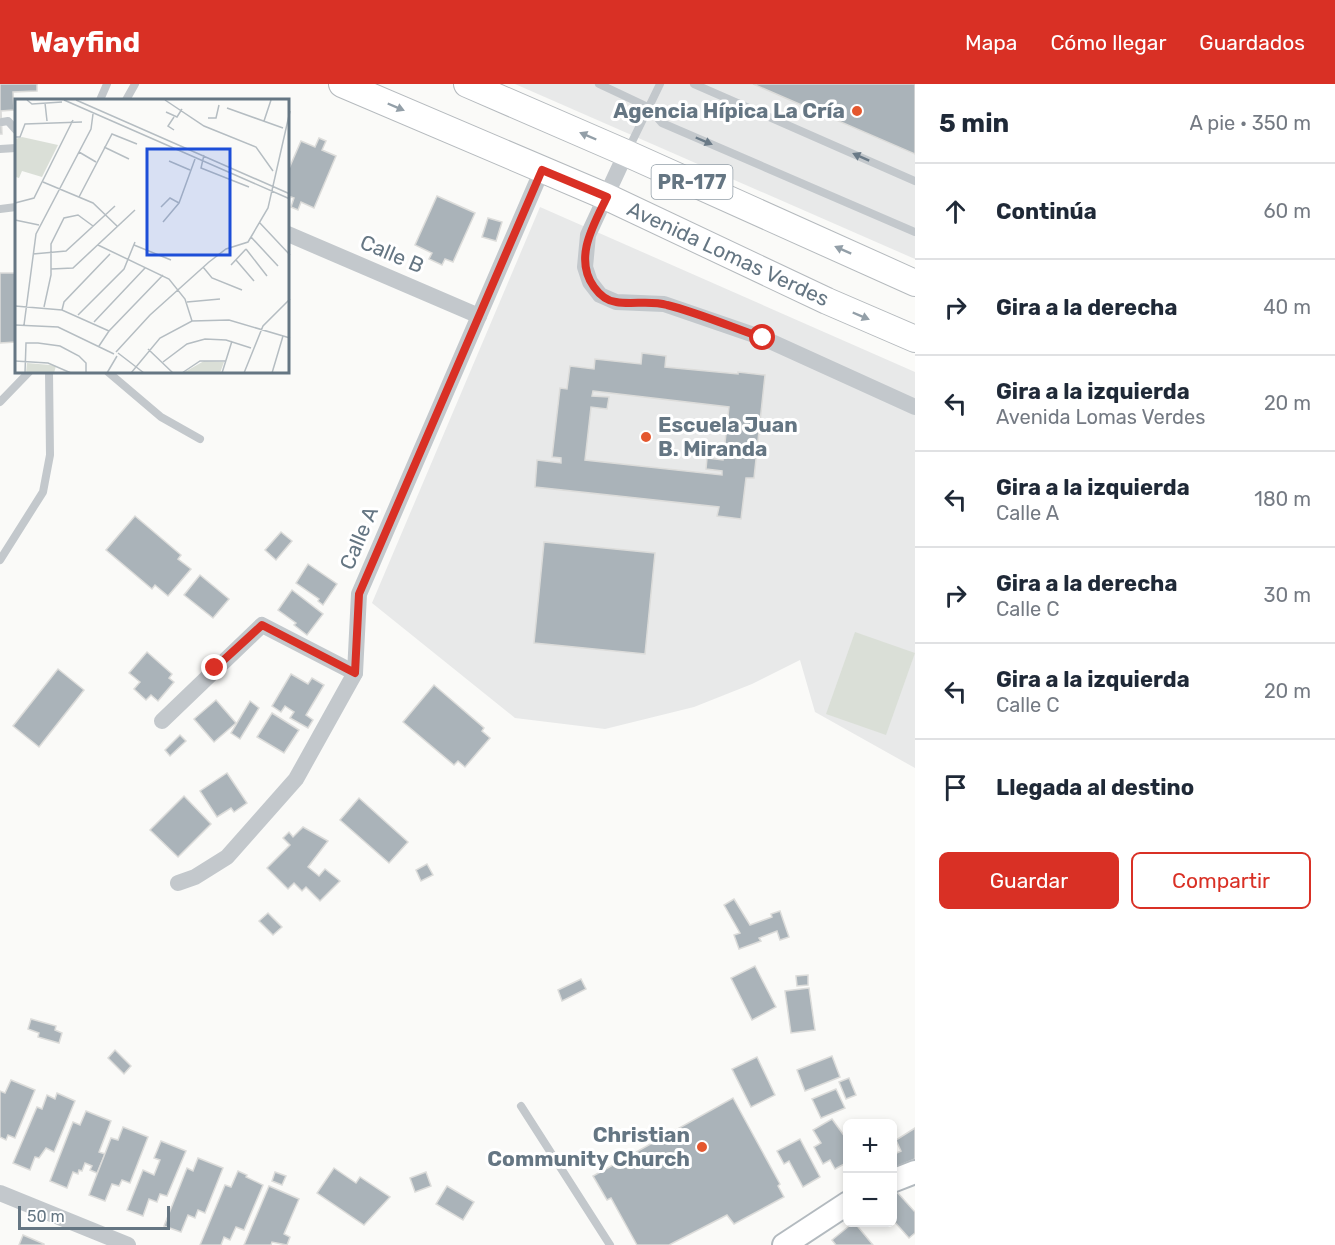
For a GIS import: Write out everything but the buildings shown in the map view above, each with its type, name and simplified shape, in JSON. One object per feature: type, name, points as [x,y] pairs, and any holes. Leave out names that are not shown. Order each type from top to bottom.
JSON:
[{"type":"main road","name":"Avenida Lomas Verdes","points":[[342,84],[607,197],[827,301],[915,339]]},
{"type":"main road","name":"PR-177","points":[[467,84],[627,153],[915,283]]},
{"type":"street","points":[[627,153],[588,235],[585,267],[590,282],[600,295],[616,302],[664,304],[763,338],[915,407]]},
{"type":"street","name":"Calle A","points":[[178,883],[195,877],[227,857],[296,779],[355,673],[359,594],[542,170]]},
{"type":"street","name":"Calle B","points":[[290,235],[479,316]]},
{"type":"street","points":[[162,721],[262,625],[355,673]]},
{"type":"street","points":[[897,1179],[915,1172]]},
{"type":"street","points":[[0,1193],[128,1245]]},
{"type":"street","points":[[784,1245],[843,1206]]},
{"type":"lane","points":[[100,99],[107,84]]},
{"type":"lane","points":[[127,99],[135,84]]},
{"type":"lane","points":[[599,84],[648,107],[662,123],[915,232]]},
{"type":"lane","points":[[627,153],[660,84]]},
{"type":"lane","points":[[694,84],[915,181]]},
{"type":"lane","points":[[2,122],[8,121],[15,129]]},
{"type":"lane","points":[[0,149],[15,148]]},
{"type":"lane","points":[[0,208],[15,207]]},
{"type":"lane","points":[[0,402],[27,374]]},
{"type":"lane","points":[[0,560],[43,492],[50,455],[49,374]]},
{"type":"lane","points":[[110,374],[160,417],[200,439]]},
{"type":"lane","points":[[520,1106],[610,1245]]},
{"type":"shaded area","points":[[515,84],[915,84],[915,259]]},
{"type":"shaded area","points":[[540,207],[915,372],[915,768],[815,712],[800,660],[752,684],[694,707],[605,729],[515,718],[372,603]]},
{"type":"shaded area","points":[[855,632],[915,653],[886,735],[826,714]]},
{"type":"place","name":"Agencia Hípica La Cría","points":[[857,111]]},
{"type":"place","name":"Escuela Juan B. Miranda","points":[[646,437]]},
{"type":"place","name":"Christian Community Church","points":[[702,1147]]},
{"type":"route","points":[[215,668],[262,625],[355,673],[359,594],[542,170],[607,197],[588,235],[585,267],[590,282],[600,295],[616,302],[664,304],[763,338]]}]
